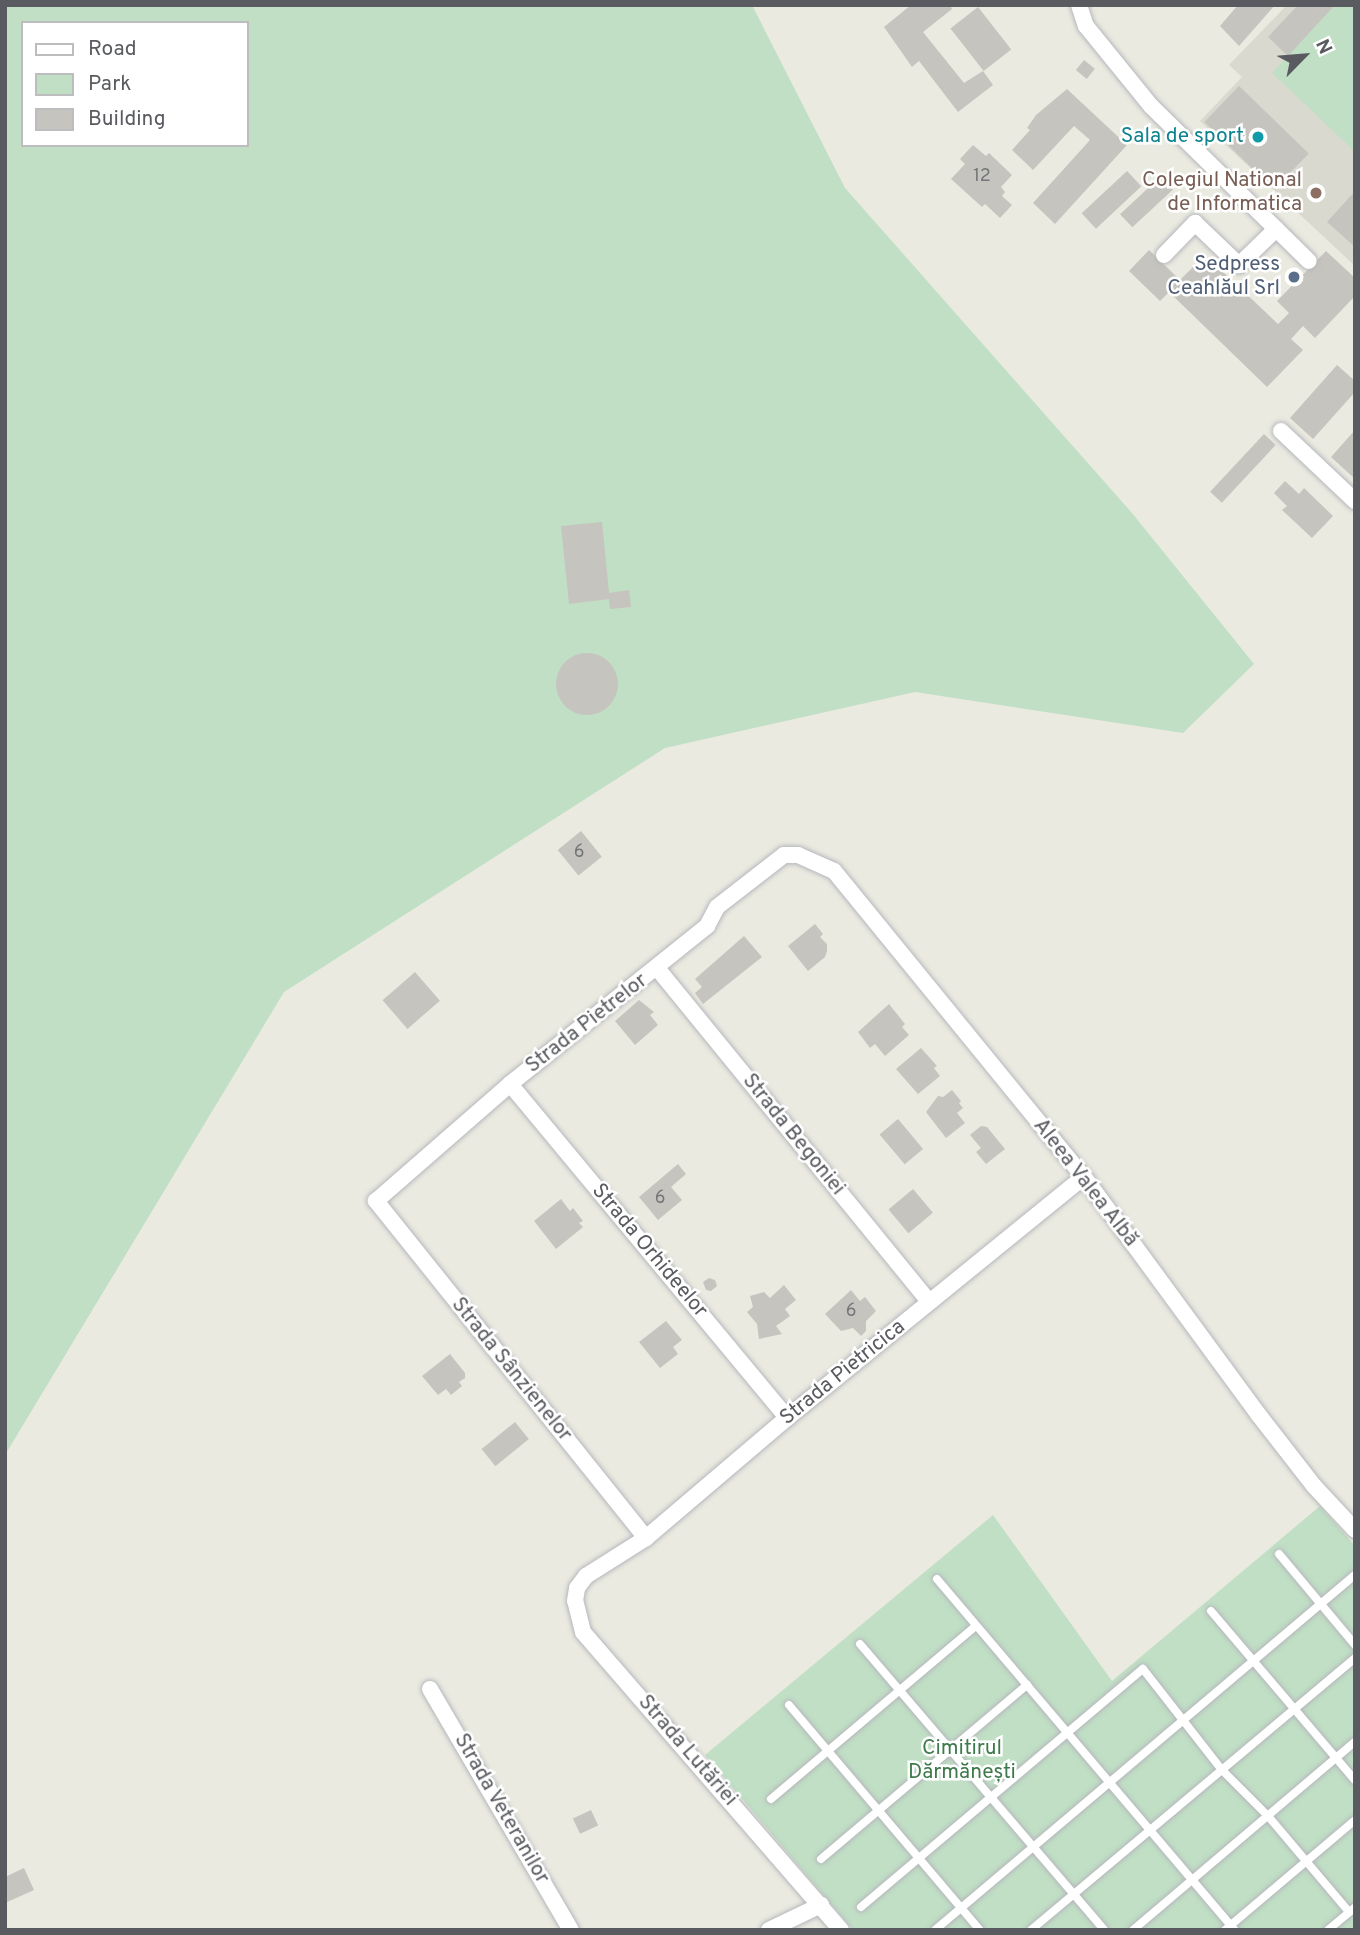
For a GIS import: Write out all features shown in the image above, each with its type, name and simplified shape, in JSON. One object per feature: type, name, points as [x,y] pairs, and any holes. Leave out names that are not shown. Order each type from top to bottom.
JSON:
[{"type":"street","points":[[1079,5],[1086,26],[1134,88],[1309,261]]},
{"type":"street","points":[[1164,254],[1195,223],[1239,265],[1276,229]]},
{"type":"street","points":[[1281,430],[1355,501]]},
{"type":"street","name":"Strada Pietrelor","points":[[376,1201],[510,1084],[707,926],[717,907],[783,855],[798,855]]},
{"type":"street","name":"Aleea Valea Albă","points":[[798,855],[834,871],[1084,1177],[1258,1414],[1314,1486],[1355,1530]]},
{"type":"street","name":"Strada Begoniei","points":[[657,968],[929,1301]]},
{"type":"street","name":"Strada Orhideelor","points":[[510,1084],[787,1418]]},
{"type":"street","name":"Strada Pietricica","points":[[601,1566],[646,1538],[787,1418],[1084,1177]]},
{"type":"street","name":"Strada Sânzienelor","points":[[376,1201],[646,1538]]},
{"type":"street","name":"Strada Lutăriei","points":[[601,1566],[577,1588],[575,1601],[583,1632],[841,1930]]},
{"type":"street","name":"Strada Veteranilor","points":[[430,1689],[571,1930]]},
{"type":"street","points":[[769,1930],[821,1905]]},
{"type":"lane","points":[[1279,1554],[1355,1644]]},
{"type":"lane","points":[[935,1930],[1355,1575]]},
{"type":"lane","points":[[937,1579],[1109,1783],[1151,1828],[1230,1928],[1355,1820]]},
{"type":"lane","points":[[1211,1611],[1294,1712],[1355,1780]]},
{"type":"lane","points":[[771,1799],[976,1626]]},
{"type":"lane","points":[[860,1644],[1104,1930]]},
{"type":"lane","points":[[1031,1930],[1294,1712],[1355,1658]]},
{"type":"lane","points":[[861,1907],[1143,1669],[1185,1719],[1222,1770],[1268,1816],[1352,1910],[1328,1930]]},
{"type":"lane","points":[[821,1859],[1027,1685]]},
{"type":"lane","points":[[789,1705],[979,1930]]},
{"type":"lane","points":[[1133,1930],[1355,1742]]},
{"type":"shaded area","name":"Colegiul National de Informatica","points":[[1287,5],[1355,5],[1355,266],[1200,121],[1242,77],[1229,65]]},
{"type":"green space","points":[[5,5],[752,5],[845,188],[1132,513],[1254,664],[1183,733],[915,692],[665,748],[284,992],[5,1455]]},
{"type":"green space","points":[[1335,5],[1355,5],[1355,152],[1272,73]]},
{"type":"green space","name":"Cimitirul Dărmănești","points":[[1320,1506],[1355,1546],[1355,1930],[853,1930],[705,1755],[993,1515],[1112,1681]]},
{"type":"building","points":[[911,5],[950,5],[952,9],[923,32],[964,83],[983,71],[993,85],[958,112],[919,61],[912,67],[884,27]]},
{"type":"building","points":[[1238,5],[1275,5],[1239,46],[1220,26]]},
{"type":"building","points":[[1298,5],[1335,5],[1288,56],[1268,37]]},
{"type":"building","points":[[978,7],[1011,50],[984,71],[950,29]]},
{"type":"building","points":[[1084,60],[1095,69],[1087,79],[1076,70]]},
{"type":"building","name":"Sala de sport","points":[[1239,86],[1309,153],[1274,189],[1204,122]]},
{"type":"building","points":[[1067,89],[1127,145],[1055,224],[1033,203],[1090,140],[1074,126],[1033,170],[1012,150],[1030,130],[1027,128],[1036,115]]},
{"type":"building","points":[[973,145],[986,156],[989,153],[1012,175],[1001,187],[1005,192],[1002,196],[1012,205],[1000,218],[985,204],[982,207],[951,179],[965,164],[960,159]]},
{"type":"building","points":[[1127,171],[1141,186],[1096,229],[1082,213]]},
{"type":"building","points":[[1161,176],[1173,189],[1132,227],[1120,214]]},
{"type":"building","points":[[1355,191],[1355,247],[1327,222]]},
{"type":"building","points":[[1149,250],[1180,280],[1205,255],[1278,324],[1289,313],[1277,301],[1326,251],[1355,278],[1355,296],[1315,338],[1303,326],[1291,339],[1303,350],[1267,387],[1169,292],[1160,301],[1129,271]]},
{"type":"building","points":[[1337,365],[1355,381],[1355,392],[1313,439],[1290,418]]},
{"type":"building","points":[[1355,430],[1355,479],[1331,457]]},
{"type":"building","points":[[1264,434],[1276,445],[1222,503],[1210,492]]},
{"type":"building","points":[[1285,481],[1299,494],[1304,488],[1333,516],[1312,538],[1282,510],[1287,506],[1274,493]]},
{"type":"building","points":[[602,522],[609,593],[629,590],[631,607],[610,609],[609,599],[569,604],[561,526]]},
{"type":"building","points":[[581,653],[593,653],[609,662],[616,672],[616,696],[609,706],[593,715],[581,715],[570,710],[561,701],[556,690],[556,678],[561,667],[570,658]]},
{"type":"building","points":[[581,831],[602,857],[578,876],[558,850]]},
{"type":"building","points":[[815,924],[823,934],[820,937],[827,944],[827,951],[825,957],[808,971],[788,946]]},
{"type":"building","points":[[744,936],[762,957],[703,1004],[695,993],[702,987],[695,979]]},
{"type":"building","points":[[415,972],[440,1001],[407,1029],[383,1000]]},
{"type":"building","points":[[639,1000],[654,1012],[650,1015],[658,1025],[635,1045],[615,1021]]},
{"type":"building","points":[[889,1004],[905,1024],[902,1027],[909,1035],[885,1056],[875,1044],[870,1048],[858,1032]]},
{"type":"building","points":[[921,1048],[937,1066],[934,1068],[940,1076],[918,1094],[896,1069]]},
{"type":"building","points":[[952,1090],[961,1101],[959,1103],[963,1108],[957,1113],[965,1123],[946,1138],[926,1112],[938,1096],[943,1097]]},
{"type":"building","points":[[898,1119],[923,1149],[905,1164],[880,1134]]},
{"type":"building","points":[[981,1126],[987,1127],[1005,1149],[986,1164],[976,1152],[981,1148],[970,1135]]},
{"type":"building","points":[[678,1164],[686,1174],[671,1187],[682,1200],[658,1220],[639,1197]]},
{"type":"building","points":[[913,1189],[933,1213],[908,1233],[888,1210]]},
{"type":"building","points":[[561,1199],[570,1211],[573,1208],[583,1221],[579,1223],[583,1227],[556,1249],[534,1221]]},
{"type":"building","points":[[709,1278],[715,1280],[717,1286],[711,1291],[706,1290],[703,1282]]},
{"type":"building","points":[[784,1285],[796,1300],[785,1309],[790,1316],[776,1326],[782,1334],[759,1339],[757,1324],[747,1312],[753,1307],[750,1296],[764,1292],[770,1298]]},
{"type":"building","points":[[851,1290],[860,1301],[865,1297],[876,1311],[866,1321],[866,1331],[861,1336],[853,1328],[841,1331],[825,1314]]},
{"type":"building","points":[[666,1321],[682,1340],[673,1347],[678,1354],[660,1368],[639,1342]]},
{"type":"building","points":[[450,1354],[465,1373],[465,1378],[459,1382],[462,1386],[451,1395],[446,1389],[438,1395],[422,1376]]},
{"type":"building","points":[[515,1422],[529,1439],[495,1466],[482,1449]]},
{"type":"building","points":[[591,1810],[598,1825],[580,1834],[573,1818]]},
{"type":"building","points":[[24,1868],[34,1890],[5,1903],[5,1877]]},
{"type":"place","name":"Sala de sport","points":[[1258,137]]},
{"type":"place","name":"Colegiul National de Informatica","points":[[1316,193]]},
{"type":"place","name":"Sedpress Ceahlăul Srl","points":[[1294,277]]}]
